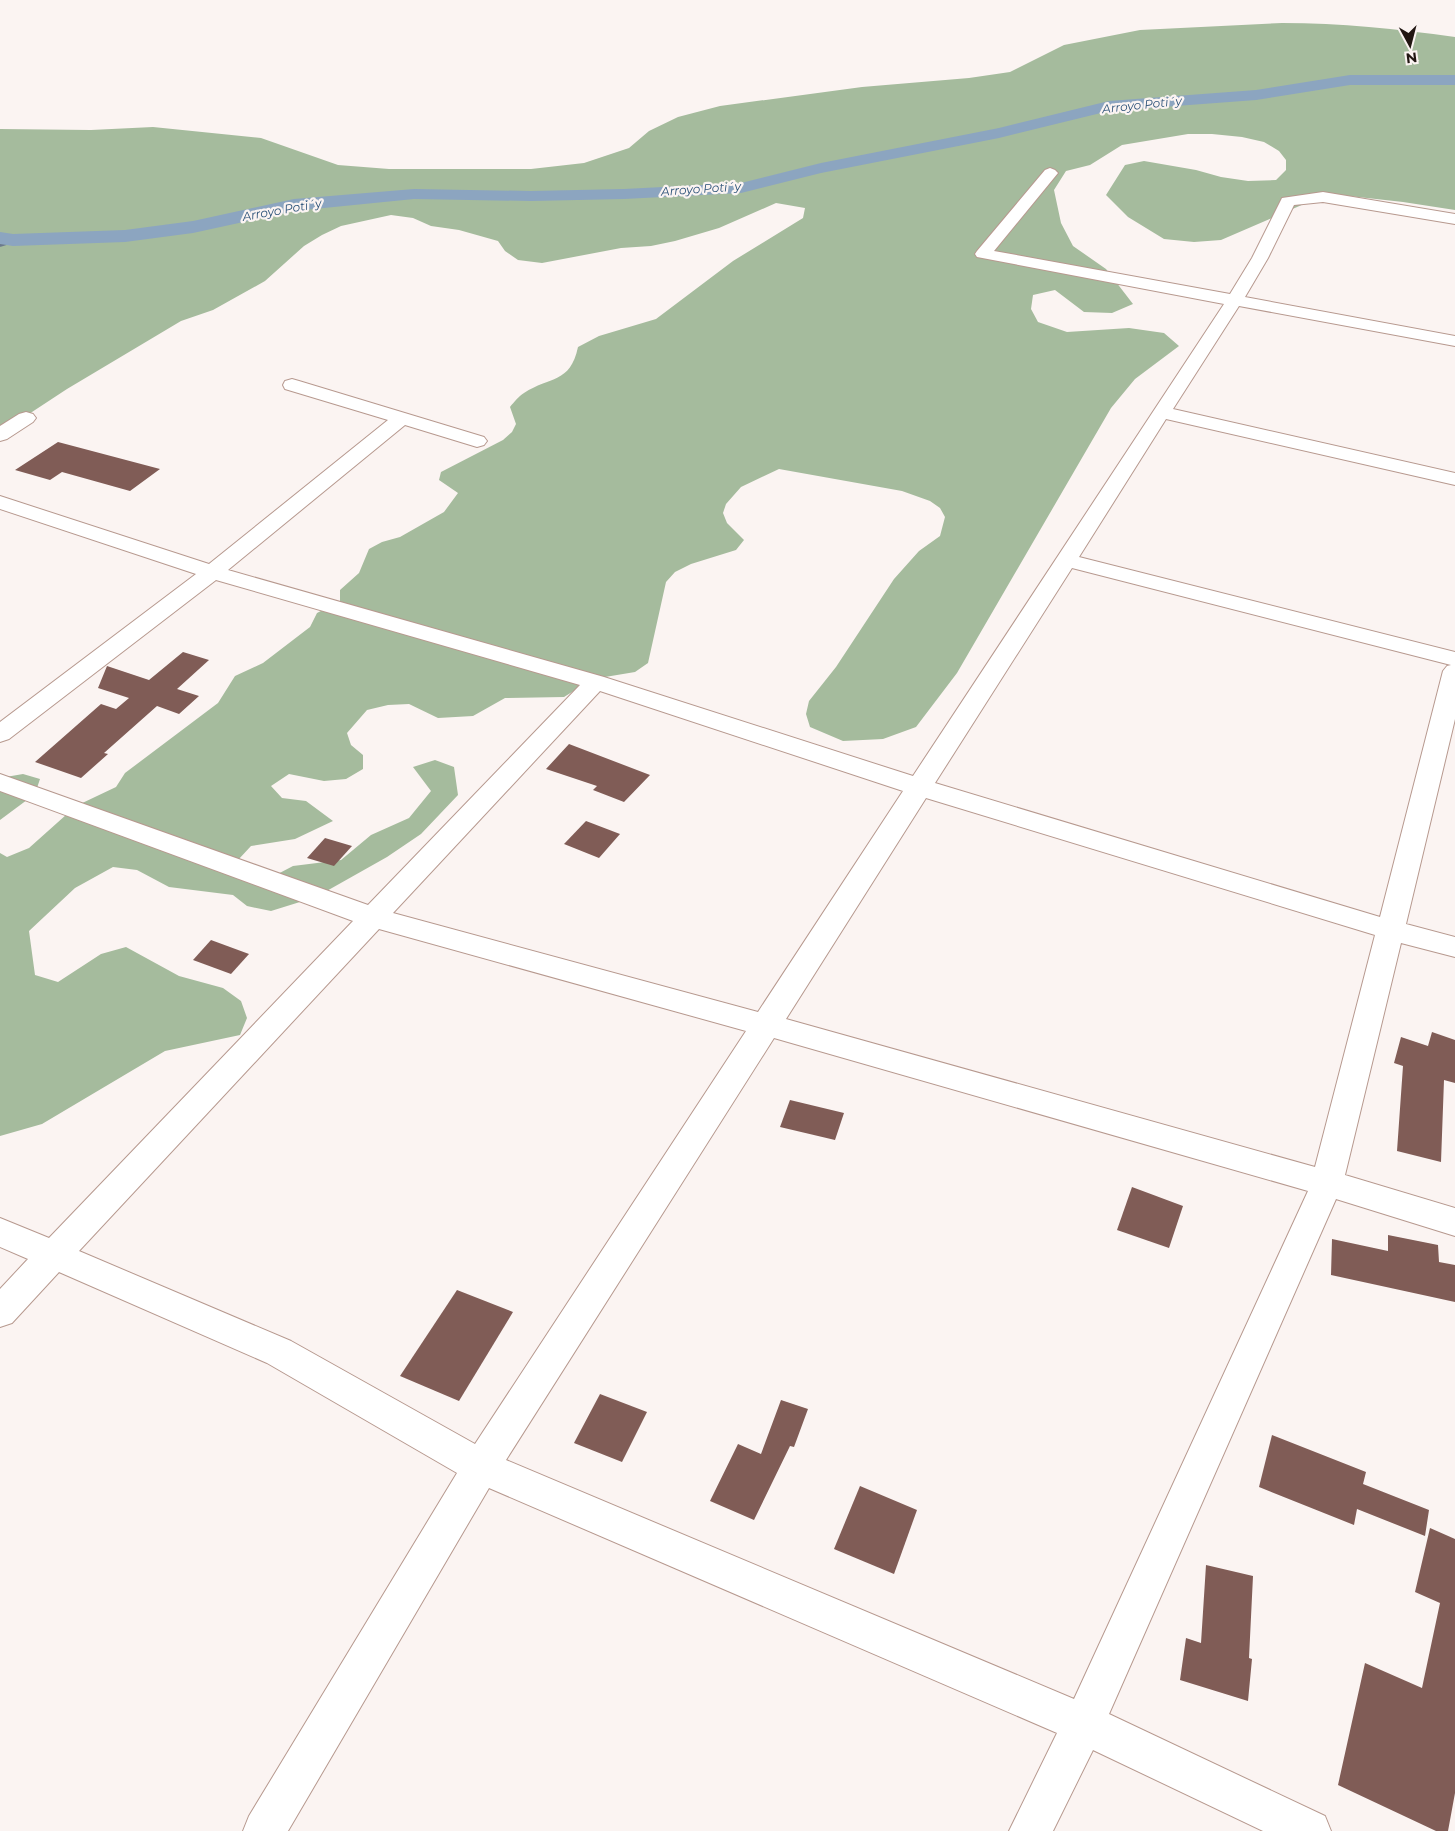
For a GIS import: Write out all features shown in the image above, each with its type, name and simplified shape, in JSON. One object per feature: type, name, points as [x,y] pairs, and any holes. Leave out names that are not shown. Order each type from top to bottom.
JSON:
[{"type":"street","points":[[1050,173],[983,254],[1455,342]]},
{"type":"street","points":[[264,1831],[481,1467],[1065,560],[1236,300],[1260,258],[1288,201],[1323,197],[1455,219]]},
{"type":"street","points":[[292,385],[477,441]]},
{"type":"street","points":[[1161,412],[1455,479]]},
{"type":"street","points":[[0,435],[26,418]]},
{"type":"street","points":[[0,734],[212,572],[402,418]]},
{"type":"street","points":[[0,502],[212,572],[596,682],[919,787],[1391,930],[1455,947]]},
{"type":"street","points":[[1065,560],[1455,659]]},
{"type":"street","points":[[1030,1831],[1084,1724],[1328,1183],[1455,671]]},
{"type":"street","points":[[0,1312],[596,682]]},
{"type":"street","points":[[0,782],[374,918],[766,1025],[1328,1183],[1455,1222]]},
{"type":"street","points":[[0,1232],[279,1352],[481,1467],[1084,1724],[1310,1831]]},
{"type":"green space","points":[[1282,23],[1369,27],[1455,37],[1455,210],[1349,196],[1321,199],[1304,204],[1221,240],[1194,242],[1164,239],[1128,217],[1106,195],[1125,165],[1144,161],[1248,181],[1276,180],[1286,170],[1286,160],[1279,151],[1264,142],[1242,137],[1188,134],[1122,145],[1090,165],[1066,171],[1054,190],[1061,223],[1073,246],[1106,269],[1133,304],[1112,313],[1084,312],[1055,290],[1033,295],[1031,309],[1038,322],[1067,332],[1129,328],[1164,333],[1179,346],[1135,379],[1111,408],[957,673],[916,727],[883,739],[843,741],[810,727],[806,714],[809,701],[836,667],[894,579],[919,551],[940,536],[945,517],[940,508],[930,501],[902,491],[779,469],[741,487],[726,504],[723,513],[727,523],[744,540],[736,550],[691,564],[675,572],[666,582],[648,663],[635,672],[593,679],[564,697],[505,698],[473,716],[438,718],[409,704],[388,705],[367,710],[347,733],[351,745],[363,755],[363,769],[346,779],[324,781],[289,774],[271,786],[282,798],[306,801],[333,821],[295,839],[251,846],[238,860],[272,877],[293,866],[341,860],[371,835],[409,818],[431,791],[413,767],[435,760],[454,767],[458,795],[421,834],[387,857],[316,897],[271,911],[247,906],[233,895],[169,887],[137,870],[113,867],[75,888],[29,931],[35,975],[58,982],[101,954],[126,947],[179,976],[223,988],[241,1001],[247,1018],[240,1035],[165,1051],[42,1124],[0,1136],[0,853],[7,857],[29,848],[76,806],[116,787],[125,773],[218,703],[235,676],[263,663],[310,627],[317,613],[340,601],[340,590],[359,573],[369,549],[382,542],[400,537],[444,512],[458,493],[439,480],[441,472],[503,440],[512,432],[516,424],[510,407],[524,393],[558,378],[564,373],[570,367],[578,347],[599,336],[656,319],[733,261],[803,218],[805,208],[776,203],[719,228],[675,241],[651,246],[621,248],[542,263],[518,260],[505,251],[498,241],[459,230],[431,226],[413,218],[391,215],[341,226],[304,246],[265,281],[213,310],[181,321],[67,389],[0,433],[0,129],[91,130],[153,127],[261,138],[338,165],[389,169],[531,169],[584,163],[629,148],[649,131],[678,117],[720,106],[862,87],[969,78],[1010,72],[1064,45],[1140,30]]},
{"type":"green space","points":[[23,774],[40,779],[35,794],[0,820],[0,778]]},
{"type":"building","points":[[58,442],[160,469],[130,491],[62,472],[50,480],[15,470]]},
{"type":"building","points":[[183,652],[209,660],[177,689],[199,696],[179,714],[157,706],[104,753],[108,754],[81,778],[35,762],[101,704],[116,709],[129,698],[98,688],[107,666],[149,680]]},
{"type":"building","points":[[569,744],[650,775],[624,802],[593,790],[597,786],[546,769]]},
{"type":"building","points":[[586,821],[620,834],[599,858],[564,844]]},
{"type":"building","points":[[325,838],[352,846],[334,866],[307,858]]},
{"type":"building","points":[[211,940],[249,954],[231,974],[193,960]]},
{"type":"building","points":[[1432,1032],[1455,1040],[1455,1083],[1444,1080],[1441,1162],[1397,1151],[1403,1066],[1394,1063],[1401,1037],[1428,1046]]},
{"type":"building","points":[[790,1100],[844,1113],[835,1140],[780,1127]]},
{"type":"building","points":[[1132,1187],[1183,1206],[1169,1248],[1117,1230]]},
{"type":"building","points":[[1388,1235],[1438,1245],[1439,1262],[1455,1265],[1455,1302],[1331,1275],[1332,1239],[1388,1251]]},
{"type":"building","points":[[457,1290],[513,1312],[459,1401],[400,1376]]},
{"type":"building","points":[[600,1394],[647,1412],[622,1462],[574,1443]]},
{"type":"building","points":[[781,1400],[808,1409],[794,1447],[790,1446],[754,1520],[710,1501],[738,1444],[761,1454]]},
{"type":"building","points":[[1272,1435],[1366,1472],[1363,1484],[1429,1510],[1425,1536],[1357,1509],[1354,1525],[1259,1487]]},
{"type":"building","points":[[860,1486],[917,1510],[894,1574],[834,1549]]},
{"type":"building","points":[[1430,1528],[1455,1539],[1455,1793],[1448,1831],[1436,1831],[1338,1785],[1365,1663],[1422,1688],[1440,1603],[1415,1592]]},
{"type":"building","points":[[1206,1565],[1253,1576],[1249,1658],[1252,1659],[1248,1701],[1180,1680],[1186,1638],[1201,1643]]},
{"type":"waterway","name":"Arroyo Poti´y","points":[[0,238],[13,240],[125,236],[193,227],[294,205],[414,194],[531,196],[624,194],[741,188],[821,168],[999,133],[1109,106],[1256,95],[1350,80],[1455,80]]},
{"type":"waterway","name":"Arroyo Poti´y","points":[[0,244],[13,240]]}]
